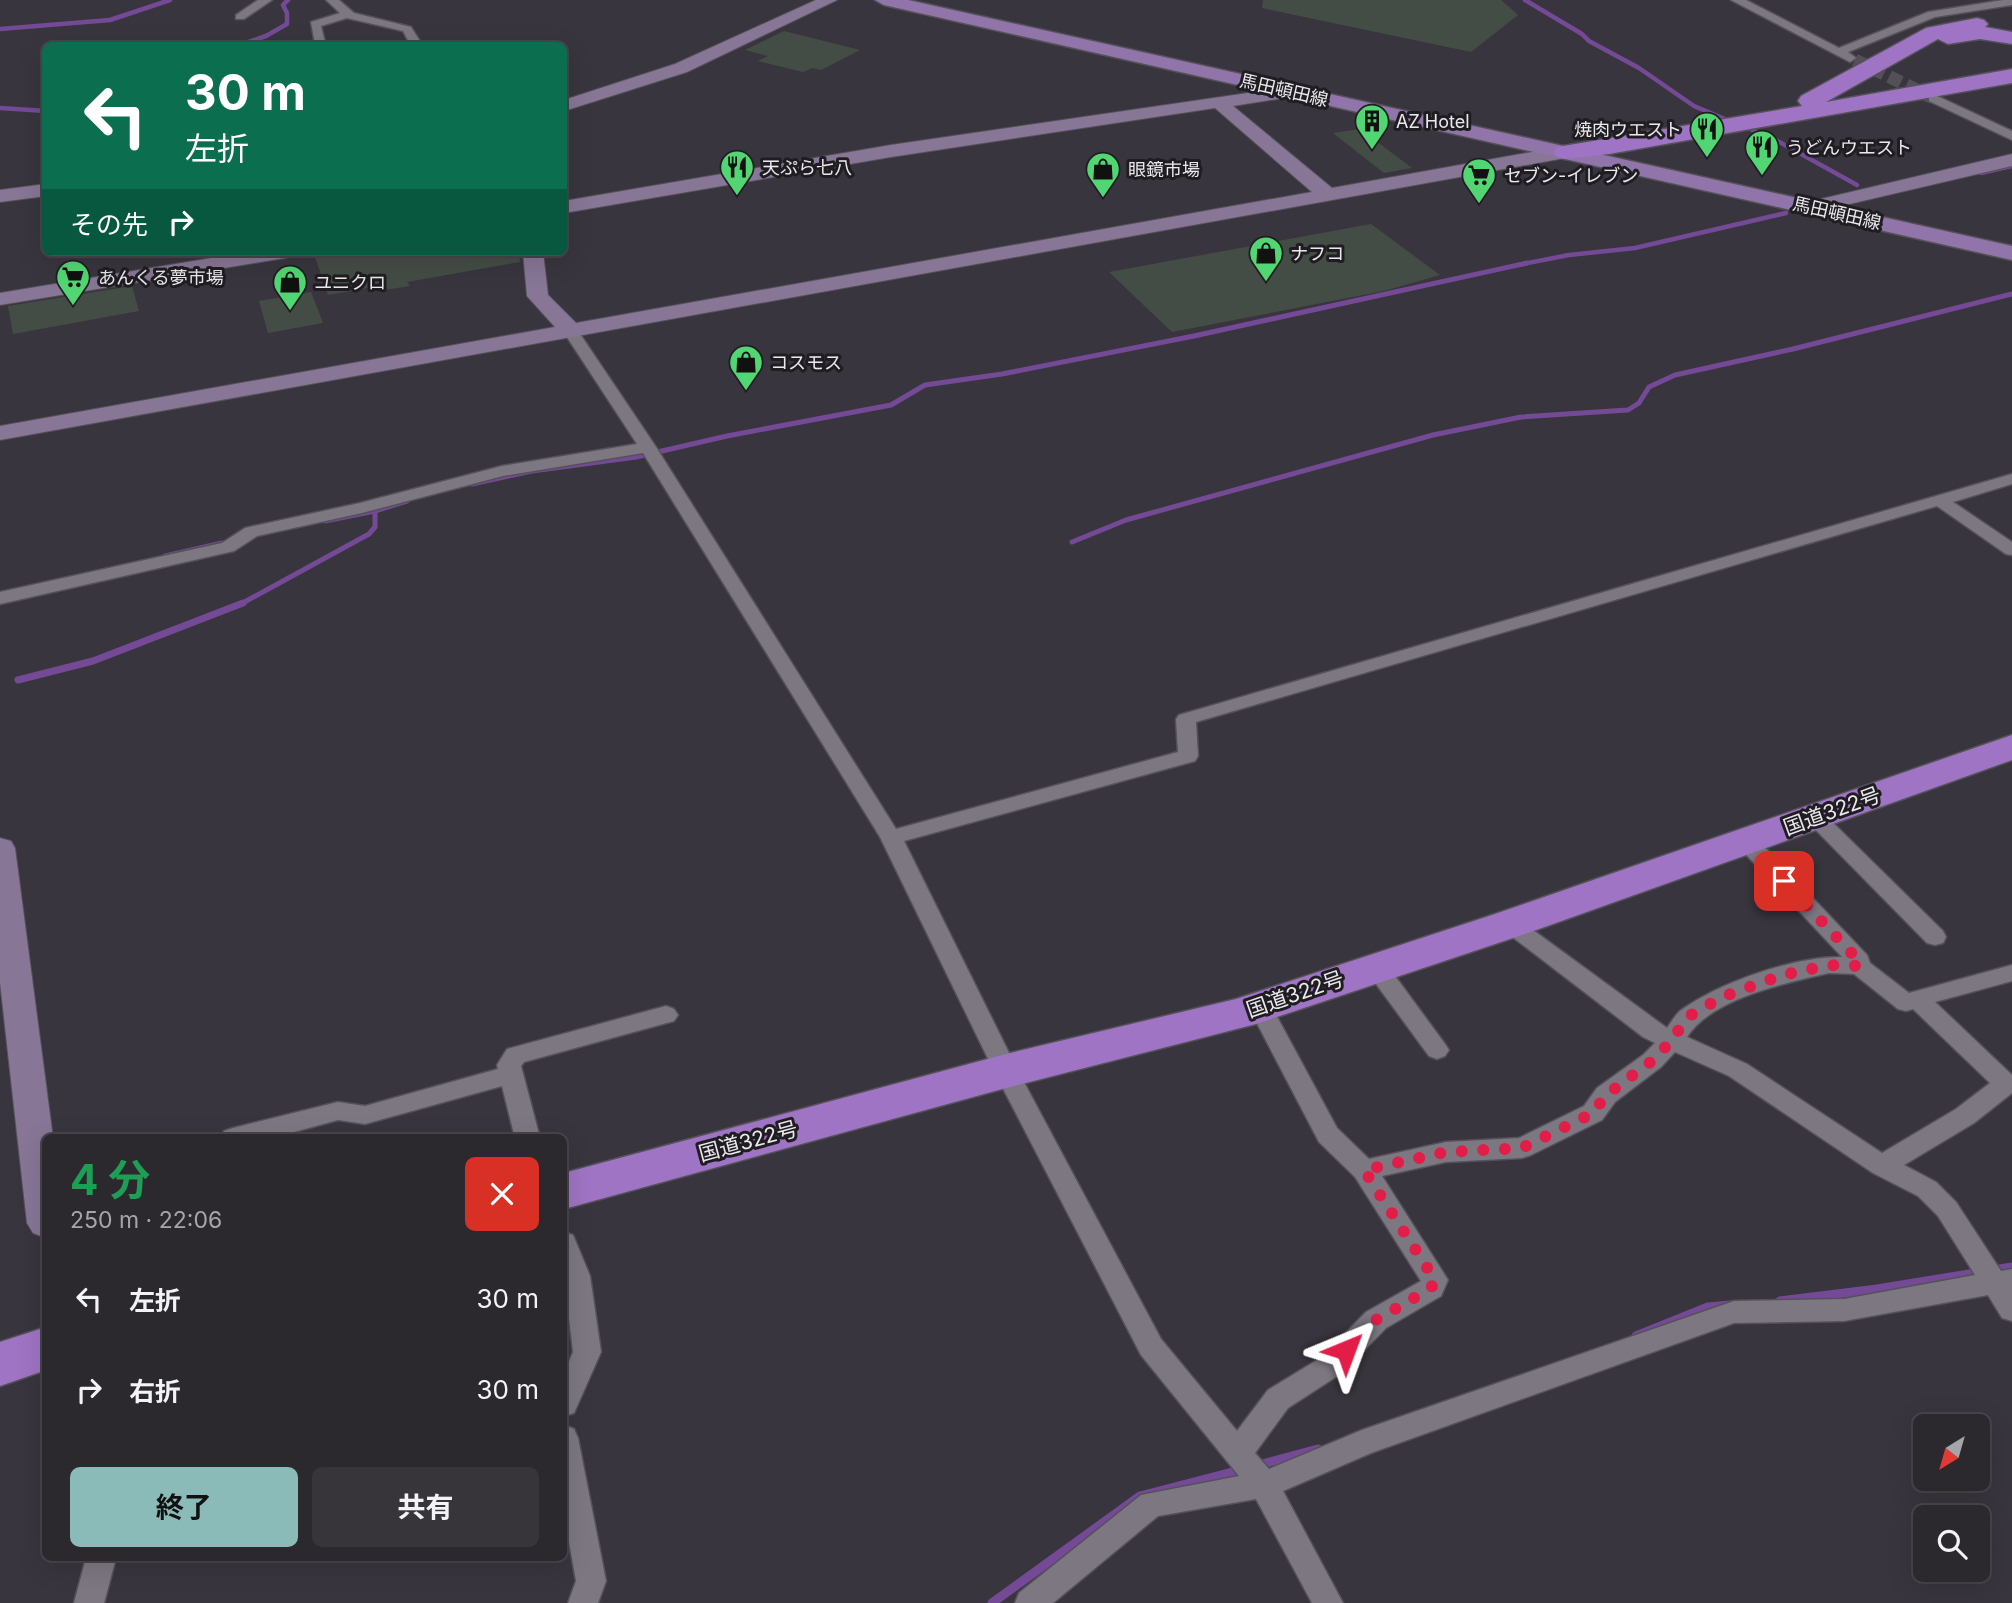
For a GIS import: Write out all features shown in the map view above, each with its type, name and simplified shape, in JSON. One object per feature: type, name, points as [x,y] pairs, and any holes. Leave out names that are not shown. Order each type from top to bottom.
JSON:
[{"type":"highway","points":[[1565,152],[1592,142],[1781,108],[1811,100],[1836,89],[1912,44],[1936,33],[2012,18]]},
{"type":"highway","points":[[1912,44],[1980,33],[2012,38]]},
{"type":"highway","points":[[1565,152],[1767,120],[2006,75]]},
{"type":"highway","name":"国道322号","points":[[567,1190],[1006,1071],[1260,1006],[1510,924],[2010,750]]},
{"type":"highway","points":[[0,1364],[42,1349]]},
{"type":"main road","name":"馬田頓田線","points":[[884,0],[2012,253]]},
{"type":"street","points":[[240,17],[266,0]]},
{"type":"street","points":[[332,0],[348,14],[407,29],[415,42]]},
{"type":"street","points":[[567,105],[681,68],[829,0]]},
{"type":"street","points":[[1737,0],[1855,60]]},
{"type":"street","points":[[1839,52],[1931,13],[2012,2]]},
{"type":"street","points":[[319,42],[315,24],[348,14]]},
{"type":"street","points":[[567,205],[891,151],[1290,92]]},
{"type":"street","points":[[1933,98],[2012,136]]},
{"type":"street","points":[[1218,102],[1328,195]]},
{"type":"street","points":[[0,433],[1565,152]]},
{"type":"street","points":[[1811,207],[2012,160]]},
{"type":"street","points":[[0,196],[42,191]]},
{"type":"street","points":[[0,299],[261,256]]},
{"type":"street","points":[[533,256],[538,296],[571,331],[651,451],[891,837],[1006,1071],[1151,1347],[1251,1469],[1328,1603]]},
{"type":"street","points":[[0,598],[228,547],[251,533],[362,508],[502,471],[651,451]]},
{"type":"street","points":[[891,837],[1188,756],[1186,719],[2012,479]]},
{"type":"street","points":[[1939,500],[2012,550]]},
{"type":"street","points":[[1815,817],[1934,937]]},
{"type":"street","points":[[1746,841],[1859,961],[1860,966],[1906,1003],[2012,973]]},
{"type":"street","points":[[0,848],[42,1190]]},
{"type":"street","points":[[1510,924],[1651,1031],[1738,1070],[1882,1166],[1927,1189],[1947,1209],[1996,1277],[2012,1310]]},
{"type":"street","points":[[1364,1170],[1446,1152],[1522,1148],[1593,1113],[1606,1095],[1652,1061],[1673,1039],[1686,1018],[1722,997],[1783,975],[1829,965],[1860,966]]},
{"type":"street","points":[[1376,967],[1437,1050]]},
{"type":"street","points":[[1882,1166],[1965,1116],[2006,1084],[1917,999]]},
{"type":"street","points":[[1251,1469],[1278,1399],[1332,1365],[1376,1320],[1431,1288],[1435,1280],[1364,1170],[1328,1135],[1260,1006]]},
{"type":"street","points":[[527,1134],[509,1065],[516,1055],[666,1014]]},
{"type":"street","points":[[249,1134],[338,1111],[365,1115],[512,1074]]},
{"type":"street","points":[[567,1251],[577,1276],[587,1352],[567,1397]]},
{"type":"street","points":[[1030,1603],[1151,1504],[1251,1469],[1362,1443],[1734,1312],[1844,1310],[1996,1277]]},
{"type":"street","points":[[567,1477],[591,1581],[583,1603]]},
{"type":"street","points":[[89,1603],[100,1561]]},
{"type":"building","points":[[1263,0],[1501,0],[1518,15],[1471,52],[1262,8]]},
{"type":"building","points":[[784,31],[860,50],[821,70],[812,68],[803,72],[758,61],[768,56],[745,50]]},
{"type":"building","name":"AZ Hotel","points":[[1360,129],[1412,168],[1384,173],[1333,133]]},
{"type":"building","name":"ナフコ","points":[[1371,224],[1440,275],[1384,291],[1172,332],[1109,272]]},
{"type":"building","points":[[519,256],[520,262],[407,282],[410,286],[371,292],[368,288],[328,295],[315,257]]},
{"type":"building","name":"あんくる夢市場","points":[[132,286],[139,311],[13,334],[8,306]]},
{"type":"building","name":"ユニクロ","points":[[311,292],[323,323],[268,333],[259,301]]},
{"type":"waterway","points":[[0,29],[110,20],[170,0]]},
{"type":"waterway","points":[[249,42],[287,24],[287,13],[283,5],[288,0]]},
{"type":"waterway","points":[[1525,0],[1582,34],[1589,41],[1639,68],[1694,106],[1732,122]]},
{"type":"waterway","points":[[0,108],[42,111]]},
{"type":"waterway","points":[[1743,126],[1774,139],[1857,185]]},
{"type":"waterway","points":[[1981,173],[2012,166]]},
{"type":"waterway","points":[[1518,265],[1569,255],[1635,248],[1786,213]]},
{"type":"waterway","points":[[472,484],[532,471],[636,457],[727,436],[891,405],[925,385],[1002,374],[1194,336],[1527,263]]},
{"type":"waterway","points":[[1072,542],[1126,520],[1433,435],[1521,417],[1628,410],[1639,403],[1649,387],[1675,375],[1793,349],[2012,294]]},
{"type":"waterway","points":[[375,511],[407,501]]},
{"type":"waterway","points":[[242,603],[369,534],[375,527],[375,511]]},
{"type":"waterway","points":[[325,521],[375,511]]},
{"type":"waterway","points":[[165,556],[222,543]]},
{"type":"waterway","points":[[18,680],[93,661],[242,603]]},
{"type":"waterway","points":[[1780,1301],[1877,1289],[2012,1267]]},
{"type":"waterway","points":[[1636,1336],[1708,1307],[1730,1305]]},
{"type":"waterway","points":[[1255,1466],[1318,1449]]},
{"type":"waterway","points":[[992,1603],[1140,1496],[1244,1469]]},
{"type":"tunnel","points":[[1855,60],[1933,98]]},
{"type":"place","name":"AZ Hotel","points":[[1372,151]]},
{"type":"place","name":"焼肉ウエスト","points":[[1707,159]]},
{"type":"place","name":"うどんウエスト","points":[[1762,177]]},
{"type":"place","name":"天ぷら七八","points":[[737,197]]},
{"type":"place","name":"眼鏡市場","points":[[1103,199]]},
{"type":"place","name":"セブン-イレブン","points":[[1479,205]]},
{"type":"place","name":"ナフコ","points":[[1266,283]]},
{"type":"place","name":"あんくる夢市場","points":[[73,307]]},
{"type":"place","name":"ユニクロ","points":[[290,312]]},
{"type":"place","name":"コスモス","points":[[746,392]]},
{"type":"route","points":[[1346,1350],[1376,1320],[1431,1288],[1435,1280],[1364,1170],[1446,1152],[1522,1148],[1593,1113],[1606,1095],[1652,1061],[1673,1039],[1686,1018],[1722,997],[1783,975],[1829,965],[1860,966],[1859,961],[1784,881]]}]
